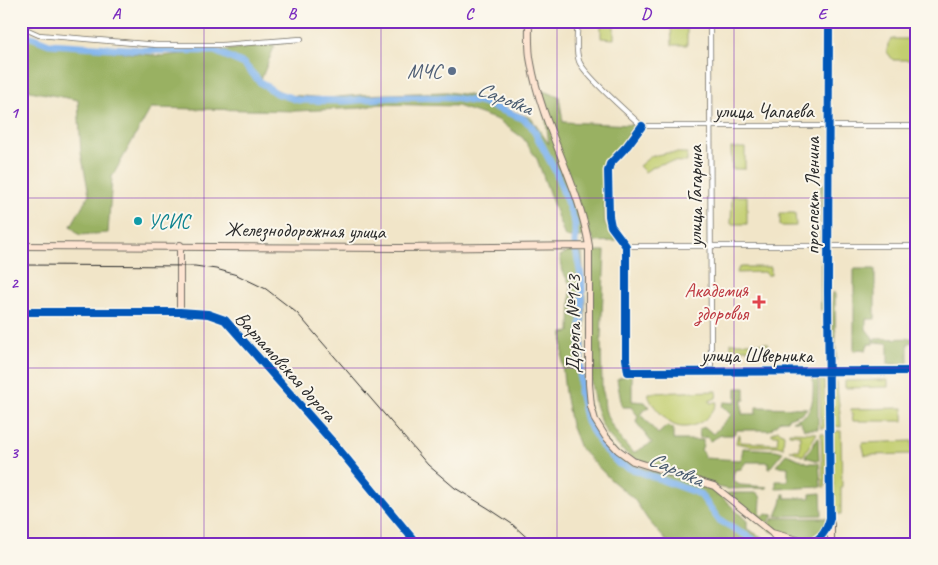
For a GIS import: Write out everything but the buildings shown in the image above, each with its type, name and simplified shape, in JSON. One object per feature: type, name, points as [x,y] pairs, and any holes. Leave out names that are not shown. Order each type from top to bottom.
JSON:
[{"type":"street","name":"Дорога №123","points":[[528,21],[529,46],[534,78],[549,127],[583,216],[589,246],[589,384],[595,420],[605,436],[618,450],[633,461],[714,486],[772,533],[781,544]]},
{"type":"street","points":[[578,21],[577,52],[580,64],[642,126],[610,164],[608,171],[611,226],[626,246],[917,246]]},
{"type":"street","name":"улица Гагарина","points":[[710,21],[710,371]]},
{"type":"street","name":"проспект Ленина","points":[[829,21],[828,370],[832,543]]},
{"type":"street","points":[[21,27],[39,35],[157,45],[222,45],[301,38]]},
{"type":"street","name":"улица Чапаева","points":[[642,126],[917,126]]},
{"type":"street","name":"Железнодорожная улица","points":[[21,246],[180,245],[401,248],[589,246]]},
{"type":"street","points":[[180,245],[180,312]]},
{"type":"street","name":"улица Шверника","points":[[626,246],[626,359],[628,372],[917,371]]},
{"type":"street","name":"Варламовская дорога","points":[[21,312],[180,312],[208,314],[225,320],[337,447],[417,544]]},
{"type":"street","points":[[820,538],[830,518]]},
{"type":"street","name":"Дорога №123","points":[[772,533],[814,544]]},
{"type":"street","points":[[808,543],[820,538],[827,538],[832,543]]},
{"type":"green space","points":[[601,21],[614,21],[614,39],[601,38]]},
{"type":"green space","points":[[671,26],[687,26],[687,45],[672,45]]},
{"type":"green space","points":[[21,33],[41,44],[162,56],[275,45],[260,82],[288,95],[328,98],[447,92],[468,95],[531,118],[549,144],[542,91],[559,96],[563,122],[634,125],[621,147],[603,166],[605,223],[617,241],[594,242],[592,235],[565,237],[537,159],[523,138],[498,120],[457,106],[379,104],[361,108],[297,111],[151,108],[112,177],[108,233],[79,235],[71,226],[89,194],[81,153],[78,100],[30,91],[21,77]]},
{"type":"green space","points":[[892,39],[911,39],[915,41],[917,47],[912,41],[912,57],[917,52],[917,56],[911,60],[893,60],[887,52],[888,44]]},
{"type":"green space","points":[[731,148],[745,148],[745,169],[732,169]]},
{"type":"green space","points":[[667,153],[687,153],[687,162],[665,163],[645,172],[639,166],[651,156]]},
{"type":"green space","points":[[821,184],[825,184],[825,240],[821,240]]},
{"type":"green space","points":[[732,196],[747,196],[747,224],[731,224]]},
{"type":"green space","points":[[780,213],[795,213],[796,226],[780,226]]},
{"type":"green space","points":[[569,251],[579,251],[582,254],[585,298],[584,382],[592,419],[601,436],[630,463],[693,481],[713,490],[747,521],[747,529],[769,541],[767,544],[669,544],[648,520],[634,499],[610,479],[580,448],[571,425],[562,363],[563,333],[570,332],[571,286],[563,272],[560,256]]},
{"type":"green space","points":[[591,251],[605,251],[601,337],[602,389],[605,409],[616,433],[633,453],[652,443],[636,422],[638,416],[631,407],[622,407],[617,379],[629,374],[632,377],[632,401],[645,402],[649,407],[640,414],[658,434],[667,426],[673,428],[673,440],[703,440],[701,450],[704,453],[704,458],[741,460],[743,448],[783,452],[769,469],[769,462],[746,462],[741,469],[735,470],[734,479],[738,484],[767,488],[728,489],[718,487],[634,459],[622,450],[607,434],[595,404],[591,382]]},
{"type":"green space","points":[[821,255],[824,255],[824,310],[821,310]]},
{"type":"green space","points":[[741,267],[771,267],[771,275],[767,275],[765,272],[737,273]]},
{"type":"green space","points":[[854,269],[875,269],[875,319],[866,319],[866,329],[873,338],[873,344],[868,344],[866,350],[859,349],[856,351],[854,351]]},
{"type":"green space","points":[[832,293],[835,293],[836,360],[832,360]]},
{"type":"green space","points":[[917,338],[917,342],[908,343],[908,364],[888,364],[888,343],[874,342],[874,339]]},
{"type":"green space","points":[[731,343],[768,343],[768,349],[731,349]]},
{"type":"green space","points":[[818,377],[818,429],[804,429],[800,421],[792,421],[808,413],[813,398],[813,378]]},
{"type":"green space","points":[[820,380],[824,380],[825,428],[821,429]]},
{"type":"green space","points":[[888,380],[888,387],[845,388],[845,381]]},
{"type":"green space","points":[[832,381],[837,382],[841,427],[835,426],[833,422]]},
{"type":"green space","points":[[736,388],[745,388],[745,400],[742,400],[742,414],[756,414],[756,407],[807,408],[803,413],[788,418],[788,420],[781,420],[770,430],[737,430],[733,435],[721,435],[710,441],[707,437],[700,438],[699,429],[705,427],[713,434],[731,415],[722,406],[724,402],[736,403]]},
{"type":"green space","points":[[717,391],[716,398],[709,401],[710,403],[717,402],[709,415],[697,424],[683,427],[669,422],[652,404],[648,393]]},
{"type":"green space","points":[[903,408],[903,421],[853,421],[851,409]]},
{"type":"green space","points":[[778,430],[784,434],[783,448],[736,443],[738,435],[740,435],[740,442],[777,444],[778,435],[772,435],[772,433]]},
{"type":"green space","points":[[836,431],[841,431],[841,514],[834,514],[833,435]]},
{"type":"green space","points":[[789,432],[817,433],[803,456],[790,450],[800,450],[800,435],[789,434]]},
{"type":"green space","points":[[821,433],[826,435],[825,487],[823,487]]},
{"type":"green space","points":[[818,437],[819,461],[805,457]]},
{"type":"green space","points":[[912,441],[912,454],[865,455],[862,443]]},
{"type":"green space","points":[[786,454],[809,463],[819,463],[821,487],[776,489],[776,481],[788,481],[788,467],[776,466]]},
{"type":"green space","points":[[758,493],[761,498],[760,516],[765,514],[774,515],[767,523],[762,525],[726,494]]},
{"type":"green space","points":[[821,493],[822,515],[776,516],[783,494],[785,494],[785,498],[810,498],[810,494]]},
{"type":"green space","points":[[774,518],[827,518],[825,528],[821,534],[805,538],[770,531],[766,527]]},
{"type":"waterway","name":"Саровка","points":[[21,33],[49,44],[142,50],[215,51],[244,64],[260,82],[276,93],[298,100],[346,101],[393,97],[453,98],[483,103],[522,118],[531,125],[556,172],[575,223],[575,244],[582,281],[580,392],[587,422],[602,446],[619,464],[700,494],[719,520],[753,539],[757,544]]},
{"type":"railway","points":[[21,265],[195,266],[237,275],[266,289],[297,313],[428,465],[455,488],[512,524],[534,544]]},
{"type":"cycle path","points":[[810,543],[823,534],[830,518],[828,292],[829,21]]},
{"type":"cycle path","points":[[642,126],[610,164],[608,171],[611,226],[626,246],[626,359],[628,372],[917,371]]},
{"type":"cycle path","points":[[21,312],[180,312],[208,314],[225,320],[337,447],[417,544]]},
{"type":"place","name":"МЧС","points":[[452,71]]},
{"type":"place","name":"УСИС","points":[[138,221]]},
{"type":"place","name":"Академия здоровья","points":[[759,302]]}]
